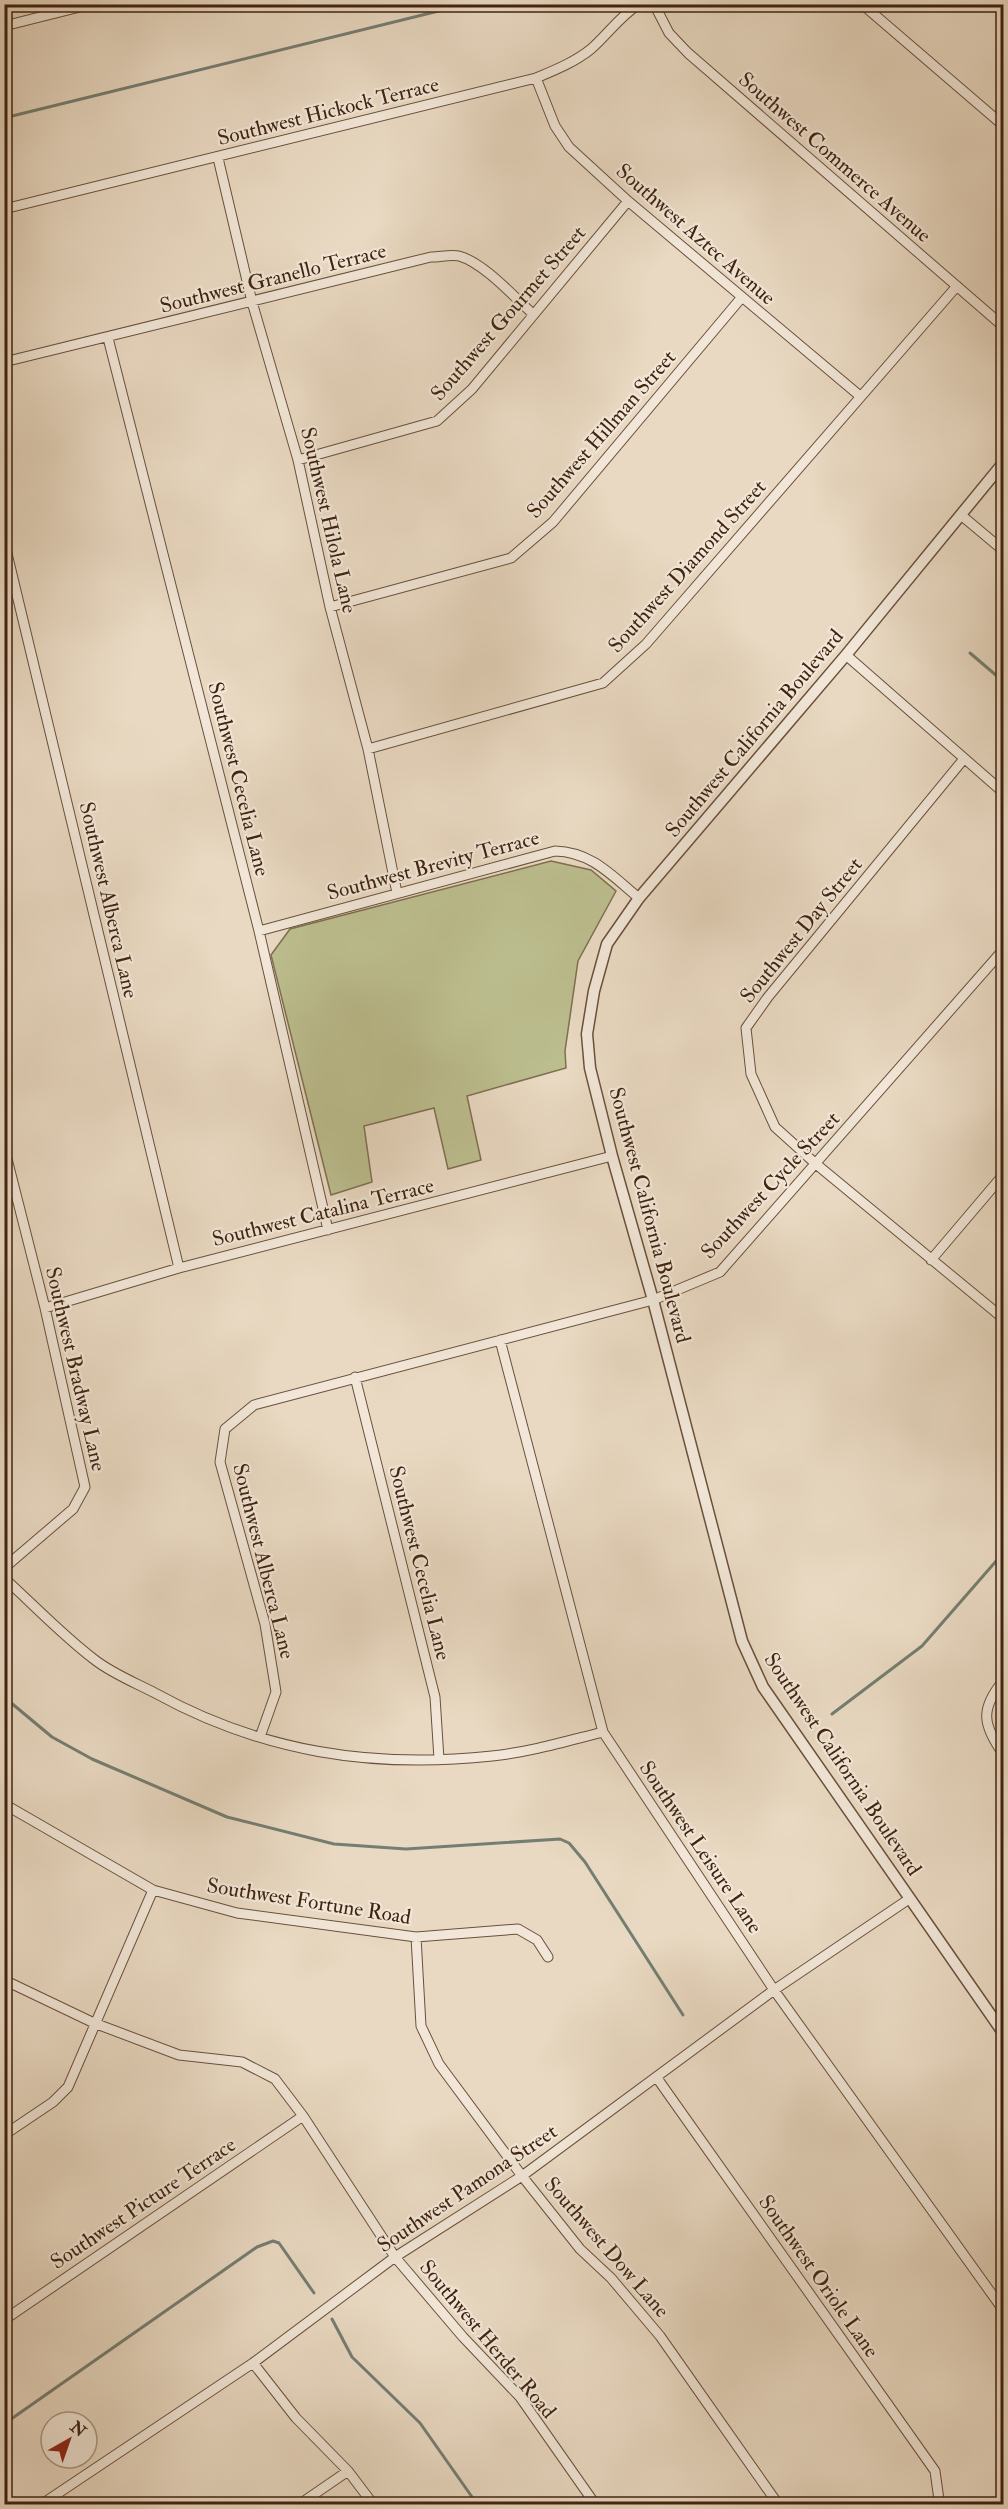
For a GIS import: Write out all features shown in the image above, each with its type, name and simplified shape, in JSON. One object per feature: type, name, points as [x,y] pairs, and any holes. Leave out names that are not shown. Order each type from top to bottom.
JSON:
[{"type":"street","points":[[4,26],[92,4]]},
{"type":"street","name":"Southwest Hickock Terrace","points":[[4,209],[536,78],[579,57],[627,12],[639,4]]},
{"type":"street","name":"Southwest Commerce Avenue","points":[[654,4],[669,33],[688,53],[1004,327]]},
{"type":"street","points":[[867,6],[1004,126]]},
{"type":"street","name":"Southwest Aztec Avenue","points":[[536,78],[555,126],[569,147],[628,201],[860,396]]},
{"type":"street","name":"Southwest Hilola Lane","points":[[218,158],[252,302],[298,460],[330,607],[368,749],[397,893]]},
{"type":"street","name":"Southwest Gourmet Street","points":[[298,460],[437,421],[472,389],[628,201]]},
{"type":"street","name":"Southwest Granello Terrace","points":[[4,362],[431,257],[457,256],[485,272],[533,314]]},
{"type":"street","name":"Southwest Diamond Street","points":[[368,749],[603,683],[646,644],[957,286]]},
{"type":"street","name":"Southwest Hillman Street","points":[[330,607],[511,558],[553,522],[742,297]]},
{"type":"street","name":"Southwest Cecelia Lane","points":[[108,338],[259,931],[328,1230]]},
{"type":"street","name":"Southwest California Boulevard","points":[[1004,462],[846,655],[639,898],[607,944],[594,991],[587,1034],[590,1068],[612,1156],[653,1300],[742,1641],[752,1665],[763,1687],[1004,2034]]},
{"type":"street","points":[[961,515],[1004,551]]},
{"type":"street","name":"Southwest Alberca Lane","points":[[4,541],[178,1268]]},
{"type":"street","points":[[846,655],[963,760],[1004,793]]},
{"type":"street","name":"Southwest Day Street","points":[[963,760],[768,996],[746,1028],[751,1074],[775,1127],[816,1164],[1004,1319]]},
{"type":"street","name":"Southwest Brevity Terrace","points":[[259,931],[555,851],[578,853],[589,858],[639,898]]},
{"type":"street","name":"Southwest Cycle Street","points":[[254,1405],[653,1300],[720,1272],[1004,949]]},
{"type":"street","name":"Southwest Bradway Lane","points":[[4,1147],[45,1308],[85,1487],[72,1509],[4,1568]]},
{"type":"street","name":"Southwest Catalina Terrace","points":[[45,1308],[178,1268],[612,1156]]},
{"type":"street","points":[[931,1260],[1004,1174]]},
{"type":"street","name":"Southwest Leisure Lane","points":[[500,1340],[603,1732],[774,1990],[1004,2311]]},
{"type":"street","name":"Southwest Cecelia Lane","points":[[355,1377],[435,1696],[439,1760]]},
{"type":"street","name":"Southwest Alberca Lane","points":[[254,1405],[225,1429],[220,1462],[265,1624],[276,1692],[261,1737]]},
{"type":"street","points":[[4,1578],[96,1661],[190,1713],[261,1737],[331,1755],[393,1761],[494,1756],[603,1732]]},
{"type":"street","points":[[1004,1680],[989,1701],[986,1720],[988,1731],[1004,1755]]},
{"type":"street","name":"Southwest Fortune Road","points":[[4,1804],[153,1890],[237,1913],[416,1937],[518,1929],[537,1940],[548,1957]]},
{"type":"street","points":[[4,2135],[53,2102],[64,2091],[153,1890]]},
{"type":"street","name":"Southwest Pamona Street","points":[[42,2505],[253,2363],[395,2257],[522,2176],[774,1990],[909,1899]]},
{"type":"street","name":"Southwest Dow Lane","points":[[416,1937],[421,2026],[439,2064],[580,2250],[611,2278],[660,2336],[778,2505]]},
{"type":"street","name":"Southwest Herder Road","points":[[4,1980],[94,2023],[179,2055],[242,2062],[275,2079],[303,2116],[395,2257],[463,2337],[520,2397],[595,2505]]},
{"type":"street","name":"Southwest Oriole Lane","points":[[657,2078],[935,2471],[936,2502]]},
{"type":"street","name":"Southwest Picture Terrace","points":[[4,2320],[303,2116]]},
{"type":"street","points":[[253,2363],[297,2418],[348,2470],[373,2505]]},
{"type":"street","points":[[300,2505],[348,2470]]},
{"type":"green space","points":[[551,861],[591,870],[616,891],[578,961],[565,1051],[566,1068],[467,1096],[481,1160],[448,1169],[434,1108],[364,1126],[372,1182],[331,1195],[271,955],[290,929]]},
{"type":"waterway","points":[[4,118],[467,4]]},
{"type":"waterway","points":[[970,653],[1004,682]]},
{"type":"waterway","points":[[832,1714],[922,1646],[1004,1552]]},
{"type":"waterway","points":[[4,1697],[52,1737],[92,1759],[227,1817],[334,1844],[406,1849],[560,1839],[569,1843],[585,1862],[683,2015]]},
{"type":"waterway","points":[[4,2424],[257,2247],[273,2241],[279,2243],[314,2293]]},
{"type":"waterway","points":[[332,2319],[352,2357],[420,2423],[477,2504]]}]
